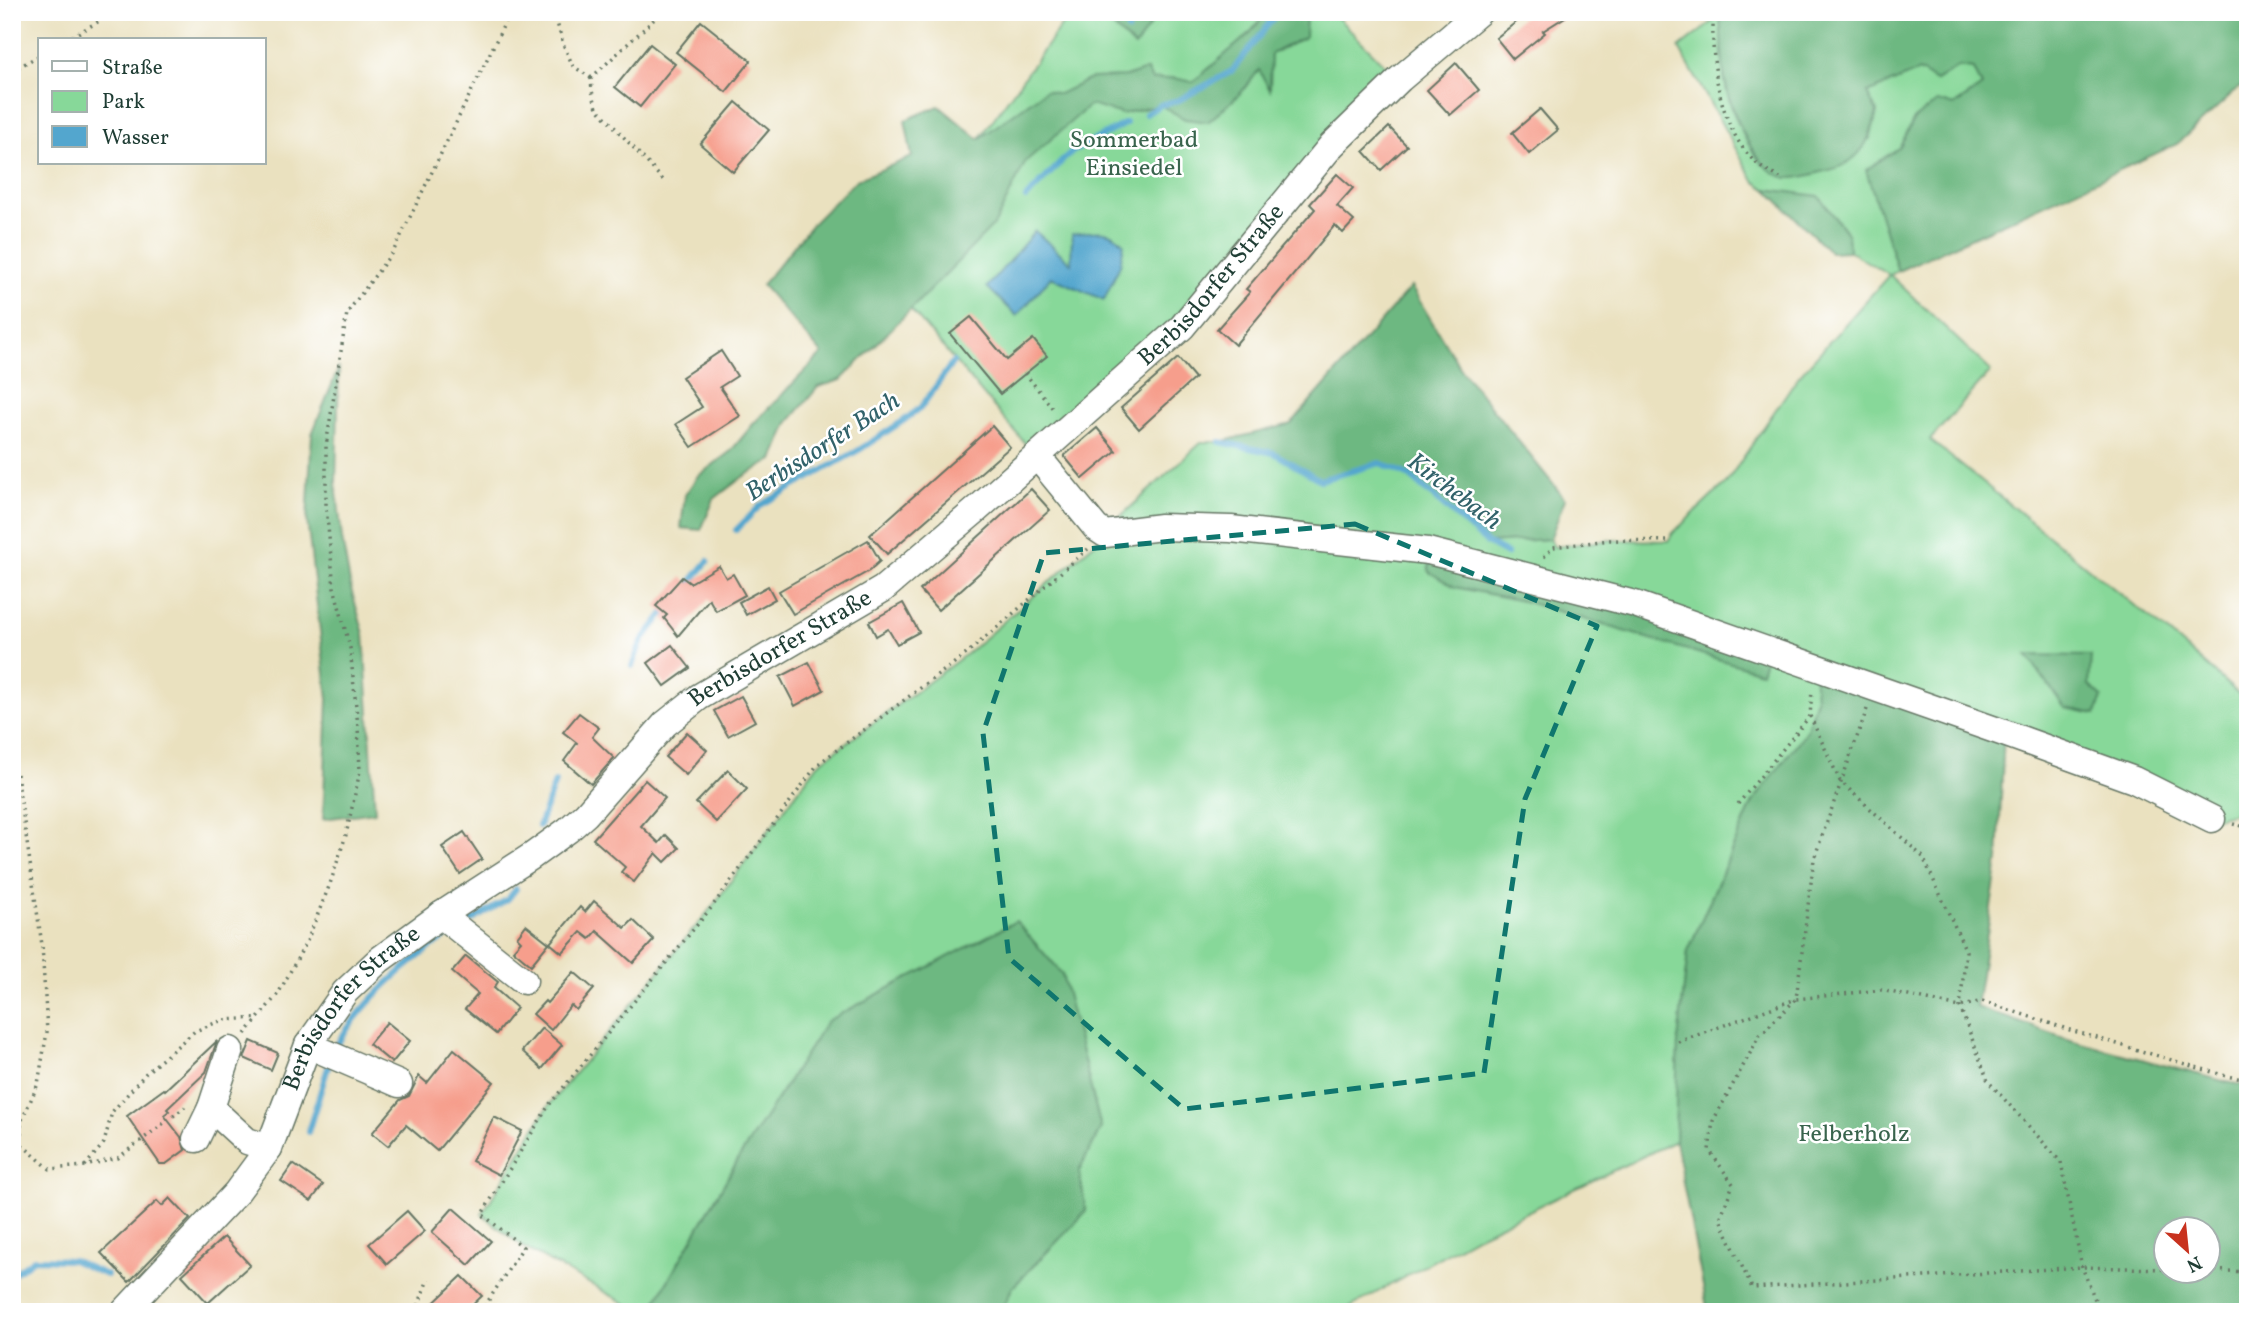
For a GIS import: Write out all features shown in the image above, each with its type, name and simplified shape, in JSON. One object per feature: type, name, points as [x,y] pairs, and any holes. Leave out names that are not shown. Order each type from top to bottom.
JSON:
[{"type":"street","name":"Berbisdorfer Straße","points":[[124,1312],[236,1193],[269,1148],[327,1053],[345,992],[379,960],[568,830],[586,814],[666,724],[699,697],[883,589],[1037,456],[1182,327],[1332,145],[1400,79],[1479,12]]},
{"type":"street","points":[[1037,456],[1096,528],[1105,534],[1161,527],[1231,529],[1428,551],[1635,604],[2134,780],[2213,819]]},
{"type":"street","points":[[441,915],[524,981]]},
{"type":"street","points":[[197,1139],[211,1108],[230,1050]]},
{"type":"street","points":[[327,1053],[399,1084]]},
{"type":"street","points":[[211,1108],[247,1141],[269,1148]]},
{"type":"path","points":[[70,38],[115,12]]},
{"type":"path","points":[[230,1050],[278,994],[307,941],[330,884],[351,815],[360,771],[350,648],[334,587],[326,507],[326,446],[346,313],[394,250],[510,12]]},
{"type":"path","points":[[554,12],[563,44],[573,66],[591,78]]},
{"type":"path","points":[[591,78],[663,12]]},
{"type":"path","points":[[1714,12],[1716,69],[1725,116],[1748,154],[1760,167],[1780,178]]},
{"type":"path","points":[[12,71],[38,56]]},
{"type":"path","points":[[591,78],[597,108],[665,182]]},
{"type":"path","points":[[1025,373],[1069,428]]},
{"type":"path","points":[[481,1312],[523,1247],[482,1214],[488,1203],[549,1105],[711,908],[818,764],[965,655],[1105,534]]},
{"type":"path","points":[[1526,577],[1553,547],[1610,540],[1668,541]]},
{"type":"path","points":[[1795,661],[1812,690],[1810,716],[1840,781],[1923,857],[1966,951],[1960,1007],[1988,1081],[2062,1161],[2082,1267],[2099,1312]]},
{"type":"path","points":[[1876,688],[1840,781],[1814,859],[1796,999],[1760,1035],[1713,1121],[1709,1150],[1732,1184],[1720,1219],[1752,1288],[2082,1267],[2152,1269]]},
{"type":"path","points":[[1738,804],[1810,716]]},
{"type":"path","points":[[17,774],[42,945],[47,1032],[38,1084],[21,1122],[21,1144],[50,1169],[85,1166],[118,1158],[187,1105],[211,1108]]},
{"type":"path","points":[[1678,1042],[1796,999],[1881,990],[1960,1007],[1982,1001],[2096,1038],[2248,1080]]},
{"type":"path","points":[[85,1166],[104,1143],[112,1112],[146,1073],[195,1031],[223,1020],[261,1017]]},
{"type":"path","points":[[12,1150],[21,1144]]},
{"type":"path","points":[[2222,1271],[2248,1272]]},
{"type":"path","points":[[418,1312],[428,1279]]},
{"type":"highlighted area","points":[[1355,524],[1597,626],[1525,799],[1484,1073],[1184,1109],[1009,958],[983,733],[1044,553]]},
{"type":"green space","name":"Sommerbad Einsiedel","points":[[1071,12],[1332,12],[1391,71],[1173,320],[1029,448],[872,264],[979,139]]},
{"type":"green space","points":[[1097,12],[1159,12],[1135,47]]},
{"type":"green space","points":[[1267,12],[1306,12],[1305,37],[1271,54],[1270,90],[1259,70],[1239,95],[1208,122],[1185,119],[1160,105],[1122,114],[1090,105],[1026,161],[995,224],[841,380],[818,387],[788,423],[773,460],[744,476],[714,499],[701,530],[681,528],[685,495],[697,477],[731,451],[754,423],[822,354],[762,285],[813,223],[856,180],[912,157],[905,120],[939,106],[979,139],[1046,90],[1059,94],[1092,78],[1125,77],[1147,70],[1152,80],[1174,78],[1193,82],[1250,33]]},
{"type":"green space","points":[[1724,12],[2248,12],[2248,79],[2177,144],[1898,271],[1866,170],[1900,147],[1914,119],[1938,101],[1954,106],[1982,86],[1974,69],[1958,67],[1936,81],[1919,71],[1867,93],[1877,112],[1866,142],[1855,157],[1837,168],[1789,178],[1777,175],[1756,155],[1734,111],[1723,68],[1720,16]]},
{"type":"green space","points":[[1720,16],[1724,73],[1730,103],[1744,136],[1763,165],[1870,139],[1877,112],[1866,93],[1919,71],[1936,81],[1958,67],[1974,69],[1982,86],[1953,106],[1914,119],[1900,147],[1867,171],[1898,271],[1890,275],[1991,371],[1930,440],[2170,634],[2248,702],[2248,810],[2212,819],[2004,733],[1816,699],[1807,730],[1753,802],[1688,951],[1678,1042],[1675,1141],[1483,1233],[1342,1312],[1001,1312],[1012,1288],[1086,1212],[1079,1171],[1101,1128],[827,1021],[739,1158],[650,1312],[641,1312],[523,1247],[482,1214],[549,1105],[711,908],[818,764],[965,655],[1105,534],[1109,527],[1202,442],[1220,442],[1274,453],[1320,480],[1380,463],[1408,475],[1487,543],[1550,539],[1554,547],[1610,540],[1668,541],[1673,533],[1726,483],[1797,378],[1889,275],[1849,251],[1848,234],[1819,197],[1766,189],[1754,181],[1679,48]]},
{"type":"green space","points":[[1766,189],[1819,196],[1848,235],[1849,251],[1830,252]]},
{"type":"green space","points":[[1411,287],[1462,371],[1565,499],[1550,539],[1487,543],[1408,475],[1380,463],[1320,480],[1274,453],[1220,442],[1291,424]]},
{"type":"green space","points":[[339,367],[336,483],[351,589],[364,634],[375,812],[323,819],[328,699],[307,520],[312,434]]},
{"type":"green space","points":[[1428,551],[1768,650],[1761,672],[1527,602],[1455,587],[1429,572]]},
{"type":"green space","points":[[2027,655],[2091,656],[2089,685],[2102,697],[2096,714],[2065,708]]},
{"type":"green space","name":"Felberholz","points":[[1814,668],[2004,733],[1998,861],[1976,1007],[2070,1040],[2248,1086],[2248,1312],[1732,1312],[1707,1307],[1675,1141],[1678,1042],[1688,951],[1753,802],[1807,730],[1816,699]]},
{"type":"green space","points":[[1016,921],[1062,974],[1101,1128],[1079,1171],[1086,1211],[1012,1288],[1001,1312],[650,1312],[739,1158],[827,1021]]},
{"type":"water","points":[[1035,231],[1071,263],[1072,234],[1107,232],[1119,238],[1124,244],[1120,265],[1104,300],[1051,277],[1017,316],[987,287]]},
{"type":"building","points":[[1529,12],[1573,12],[1543,31],[1545,33],[1513,59],[1496,38]]},
{"type":"building","points":[[701,21],[751,61],[726,92],[676,52]]},
{"type":"building","points":[[650,44],[675,64],[640,107],[615,87]]},
{"type":"building","points":[[1456,63],[1479,90],[1450,115],[1427,90]]},
{"type":"building","points":[[736,102],[769,130],[733,172],[700,144]]},
{"type":"building","points":[[1540,109],[1558,130],[1529,154],[1512,133]]},
{"type":"building","points":[[1389,127],[1407,146],[1381,170],[1364,151]]},
{"type":"building","points":[[1337,174],[1353,188],[1337,206],[1354,221],[1343,233],[1335,225],[1235,345],[1217,329],[1250,292],[1246,289],[1315,209],[1310,204]]},
{"type":"building","points":[[971,317],[1007,360],[1033,339],[1047,356],[1000,394],[950,334]]},
{"type":"building","points":[[721,351],[737,376],[720,387],[740,416],[692,447],[676,424],[702,407],[682,377]]},
{"type":"building","points":[[1178,358],[1195,378],[1139,429],[1121,408]]},
{"type":"building","points":[[992,426],[1010,447],[887,554],[870,535]]},
{"type":"building","points":[[1097,428],[1116,451],[1083,479],[1064,456]]},
{"type":"building","points":[[1031,489],[1050,510],[938,610],[920,590]]},
{"type":"building","points":[[868,540],[880,561],[869,571],[793,614],[779,591]]},
{"type":"building","points":[[719,566],[726,578],[733,574],[745,595],[716,611],[709,599],[678,636],[664,618],[667,615],[656,606],[682,577],[690,583]]},
{"type":"building","points":[[768,586],[775,599],[746,615],[739,602]]},
{"type":"building","points":[[903,603],[919,632],[897,644],[888,629],[876,636],[869,622]]},
{"type":"building","points":[[672,645],[690,668],[665,686],[648,663]]},
{"type":"building","points":[[809,662],[824,690],[795,706],[780,677]]},
{"type":"building","points":[[741,696],[755,721],[728,736],[714,711]]},
{"type":"building","points":[[579,713],[599,728],[592,737],[614,758],[591,784],[564,761],[577,743],[563,732]]},
{"type":"building","points":[[687,732],[707,750],[686,775],[665,757]]},
{"type":"building","points":[[728,770],[747,789],[716,822],[696,803]]},
{"type":"building","points":[[645,780],[665,798],[641,826],[659,843],[666,835],[679,848],[665,862],[656,853],[634,882],[621,872],[625,867],[593,839]]},
{"type":"building","points":[[464,832],[482,859],[460,874],[442,847]]},
{"type":"building","points":[[594,901],[625,928],[633,920],[654,940],[633,963],[597,931],[590,939],[581,932],[562,953],[550,943],[580,907],[585,912]]},
{"type":"building","points":[[526,925],[549,943],[531,965],[513,950],[521,941],[517,937]]},
{"type":"building","points":[[466,956],[498,982],[494,988],[517,1008],[496,1034],[465,1009],[478,994],[452,972]]},
{"type":"building","points":[[574,972],[594,989],[576,1010],[571,1005],[551,1030],[533,1014],[545,1001],[547,1003]]},
{"type":"building","points":[[387,1022],[410,1041],[392,1063],[369,1044]]},
{"type":"building","points":[[542,1028],[562,1045],[542,1069],[522,1051]]},
{"type":"building","points":[[217,1041],[206,1072],[164,1115],[181,1137],[185,1150],[166,1164],[160,1164],[127,1116],[165,1090]]},
{"type":"building","points":[[251,1041],[278,1053],[271,1070],[244,1058]]},
{"type":"building","points":[[454,1049],[494,1082],[437,1151],[406,1125],[388,1146],[372,1133],[400,1100],[409,1096],[419,1076],[427,1083]]},
{"type":"building","points":[[494,1117],[522,1131],[499,1175],[472,1161]]},
{"type":"building","points":[[293,1164],[323,1185],[311,1201],[281,1181]]},
{"type":"building","points":[[170,1198],[190,1219],[129,1282],[101,1253],[157,1201],[162,1206]]},
{"type":"building","points":[[453,1208],[491,1241],[469,1265],[432,1232]]},
{"type":"building","points":[[407,1211],[425,1231],[387,1264],[369,1244]]},
{"type":"building","points":[[224,1237],[250,1265],[208,1303],[182,1275]]},
{"type":"building","points":[[462,1276],[482,1296],[465,1312],[424,1312]]},
{"type":"waterway","points":[[1127,12],[1128,30]]},
{"type":"waterway","name":"Berbisdorfer Bach","points":[[1146,114],[1160,105],[1179,100],[1232,71],[1278,12]]},
{"type":"waterway","name":"Berbisdorfer Bach","points":[[1026,198],[1070,153],[1126,123]]},
{"type":"waterway","name":"Berbisdorfer Bach","points":[[736,530],[761,505],[859,450],[906,419],[922,406],[953,362]]},
{"type":"waterway","name":"Kirchebach","points":[[1220,442],[1274,453],[1320,480],[1380,463],[1408,475],[1487,543],[1507,554]]},
{"type":"waterway","name":"Berbisdorfer Bach","points":[[690,583],[708,561]]},
{"type":"waterway","name":"Berbisdorfer Bach","points":[[632,666],[642,641],[664,613]]},
{"type":"waterway","points":[[539,826],[555,782]]},
{"type":"waterway","points":[[463,926],[508,899],[516,889]]},
{"type":"waterway","name":"Berbisdorfer Bach","points":[[336,1046],[359,1013],[386,984],[448,935]]},
{"type":"waterway","name":"Berbisdorfer Bach","points":[[308,1132],[329,1064]]},
{"type":"waterway","name":"Berbisdorfer Bach","points":[[12,1275],[34,1259],[72,1260],[106,1275]]}]
